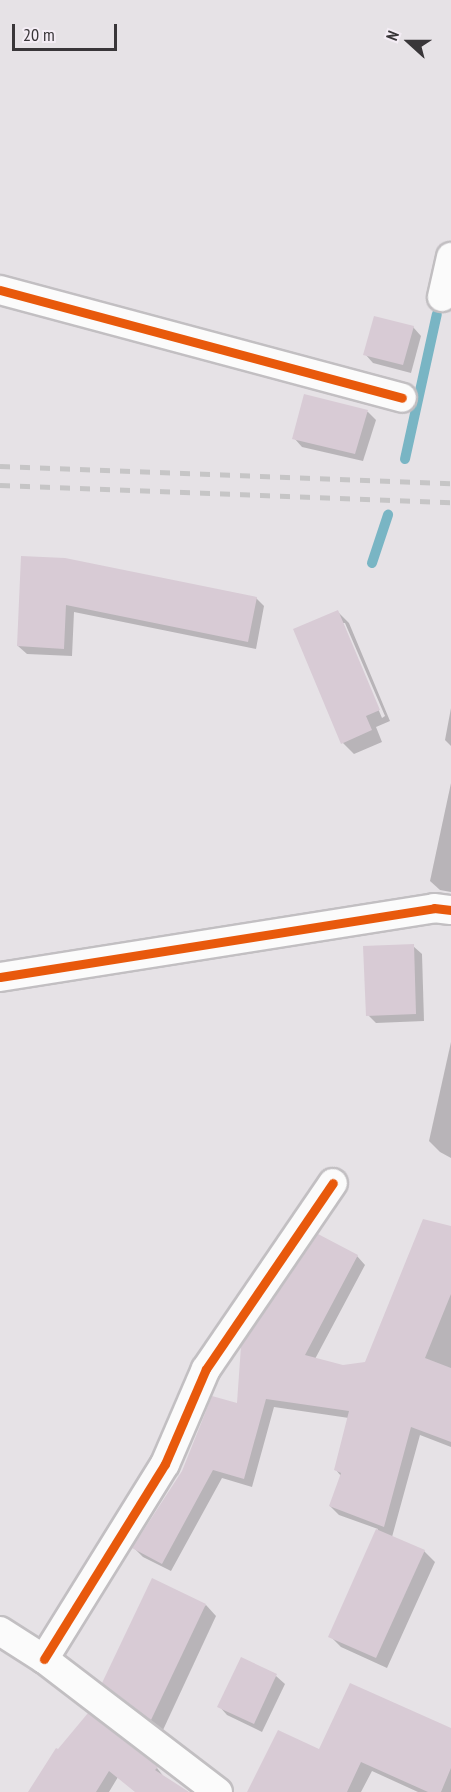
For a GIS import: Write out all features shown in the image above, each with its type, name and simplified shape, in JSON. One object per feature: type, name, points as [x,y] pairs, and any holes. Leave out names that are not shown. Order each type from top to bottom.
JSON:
[{"type":"street","points":[[442,297],[451,256]]},
{"type":"street","points":[[0,290],[402,398]]},
{"type":"street","points":[[0,977],[434,908],[451,910]]},
{"type":"street","points":[[44,1659],[165,1464],[206,1369],[333,1183]]},
{"type":"street","points":[[0,1631],[44,1659],[218,1792]]},
{"type":"building","points":[[374,316],[414,326],[403,365],[363,355]]},
{"type":"building","points":[[304,394],[368,410],[355,454],[292,439]]},
{"type":"building","points":[[21,556],[65,558],[257,597],[248,642],[66,605],[64,649],[17,646]]},
{"type":"building","points":[[338,610],[380,710],[366,716],[372,730],[341,744],[293,629]]},
{"type":"building","points":[[414,944],[416,1014],[366,1016],[363,946]]},
{"type":"building","points":[[423,1219],[451,1226],[451,1294],[425,1358],[451,1368],[451,1442],[411,1427],[384,1527],[329,1506],[341,1473],[334,1470],[349,1411],[266,1399],[244,1479],[213,1470],[162,1564],[132,1548],[182,1471],[212,1396],[237,1403],[241,1346],[318,1234],[358,1255],[305,1355],[343,1365],[365,1362]]},
{"type":"building","points":[[376,1529],[425,1550],[376,1658],[328,1637]]},
{"type":"building","points":[[152,1578],[206,1604],[151,1720],[102,1683]]},
{"type":"building","points":[[241,1657],[277,1674],[254,1724],[217,1707]]},
{"type":"building","points":[[350,1683],[451,1728],[451,1768],[441,1792],[428,1792],[361,1762],[347,1792],[247,1792],[278,1730],[319,1749]]},
{"type":"building","points":[[88,1713],[158,1767],[155,1770],[189,1792],[135,1792],[109,1771],[96,1792],[28,1792],[56,1748],[58,1749]]},
{"type":"waterway","points":[[405,459],[437,314]]},
{"type":"waterway","points":[[372,563],[388,515]]},
{"type":"railway","points":[[0,466],[451,483]]},
{"type":"railway","points":[[0,485],[451,502]]},
{"type":"cycle path","points":[[0,290],[402,398]]},
{"type":"cycle path","points":[[0,977],[434,908],[451,910]]},
{"type":"cycle path","points":[[44,1659],[165,1464],[206,1369],[333,1183]]}]
